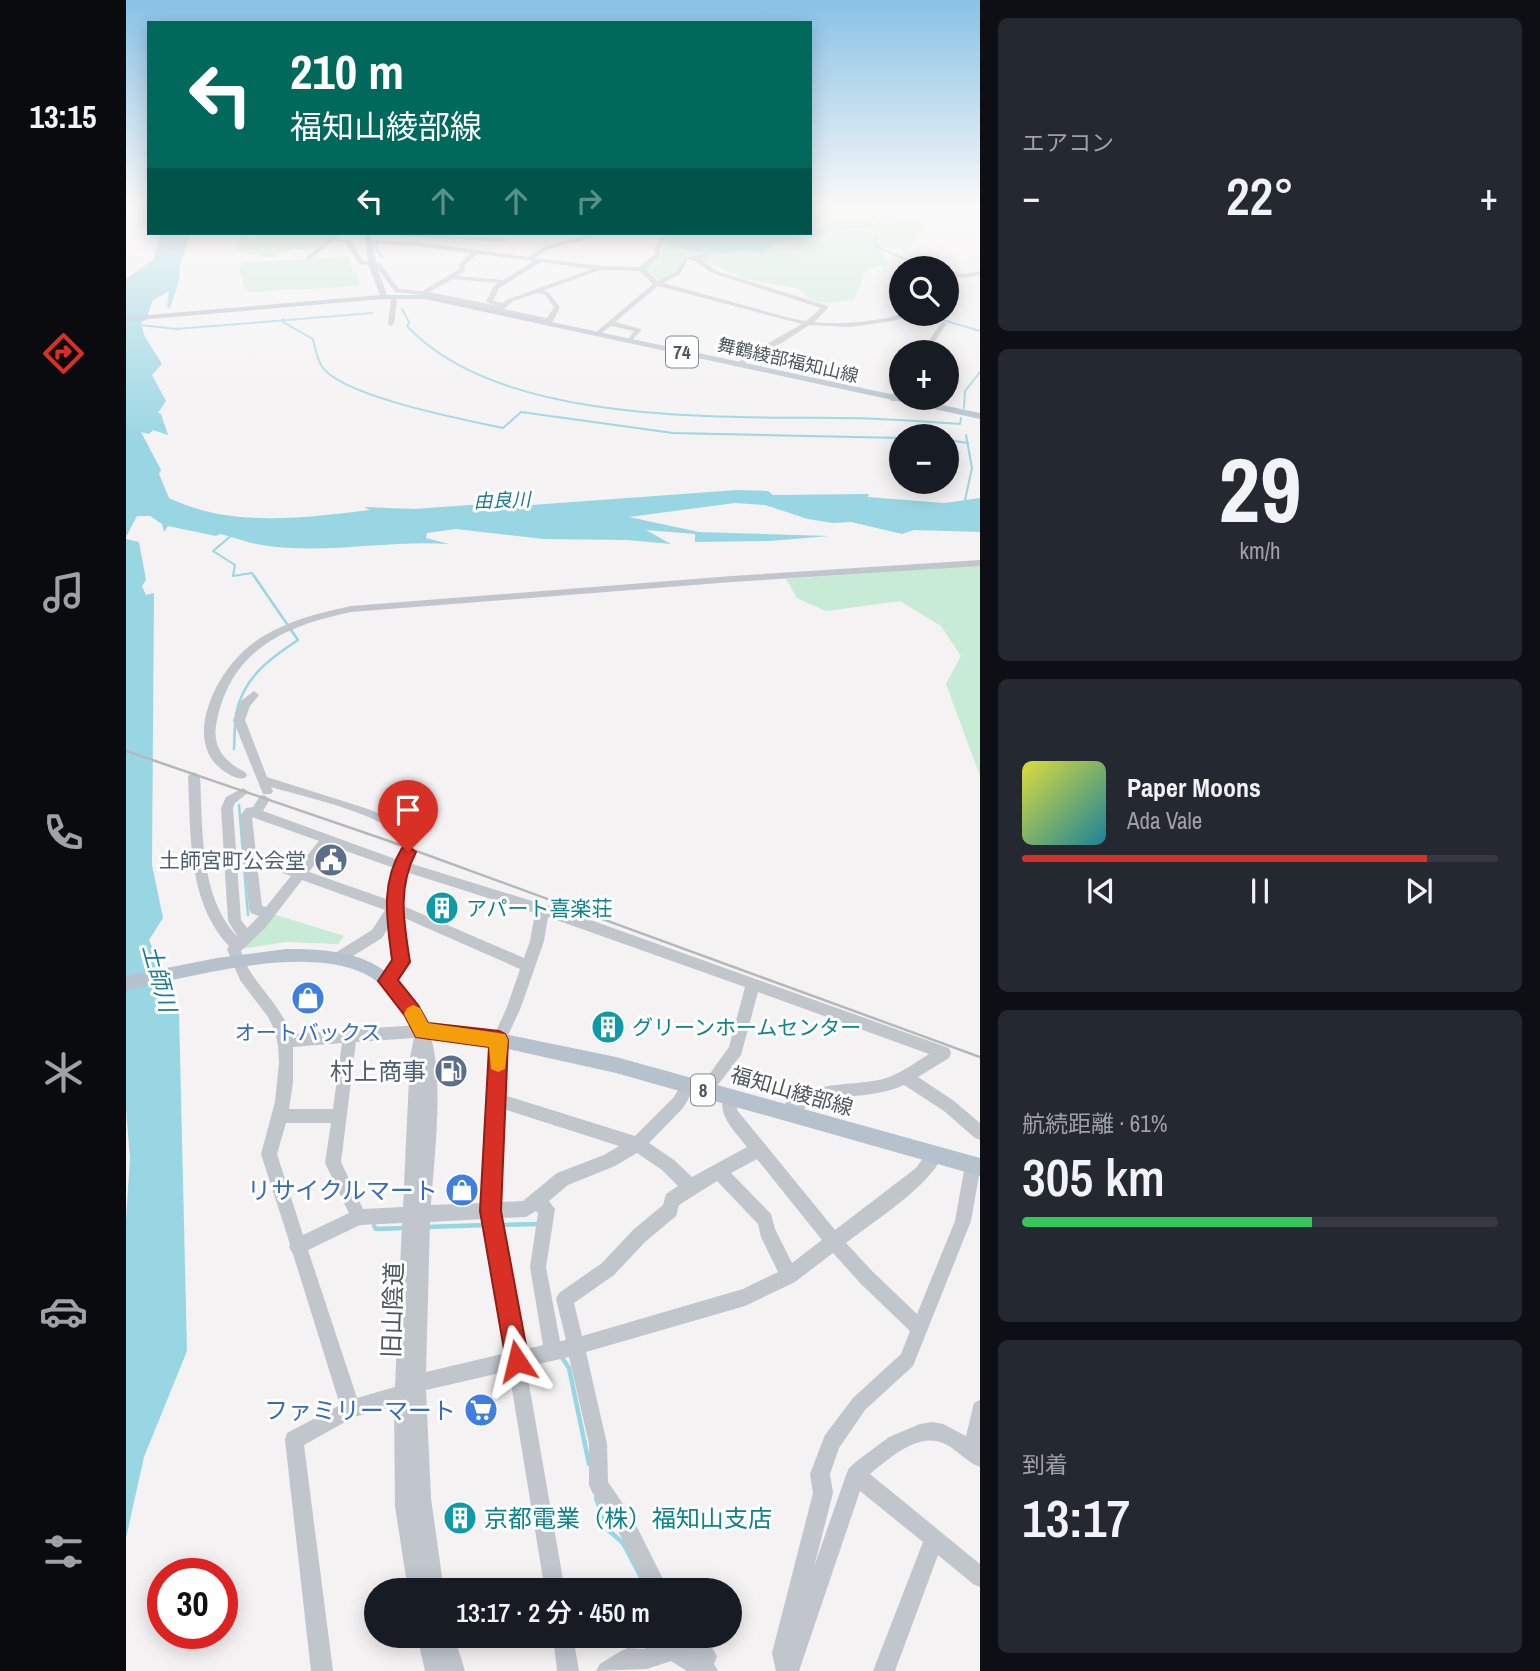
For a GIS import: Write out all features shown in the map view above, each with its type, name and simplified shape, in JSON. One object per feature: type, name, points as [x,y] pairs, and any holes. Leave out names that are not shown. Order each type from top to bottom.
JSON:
[{"type":"main road","points":[[377,285],[380,298]]},
{"type":"main road","name":"舞鶴綾部福知山線","points":[[126,319],[380,298],[425,298],[518,315],[889,398]]},
{"type":"main road","name":"舞鶴綾部福知山線","points":[[950,410],[980,416]]},
{"type":"main road","points":[[126,983],[286,956],[340,957],[373,971],[387,981],[412,1011],[422,1031]]},
{"type":"main road","name":"福知山綾部線","points":[[422,1031],[499,1040],[697,1088],[977,1166]]},
{"type":"street","points":[[390,285],[395,295],[391,324]]},
{"type":"street","points":[[423,293],[438,285]]},
{"type":"street","points":[[500,285],[494,289],[489,302],[518,315]]},
{"type":"street","points":[[395,295],[423,293],[500,308],[513,300],[555,285]]},
{"type":"street","points":[[598,333],[657,285],[682,289],[773,317],[806,324],[850,327],[889,320]]},
{"type":"street","points":[[740,365],[751,353],[764,350],[806,324],[826,307],[756,285]]},
{"type":"street","points":[[539,291],[547,294],[557,307],[549,322]]},
{"type":"street","points":[[504,296],[513,300]]},
{"type":"street","points":[[610,323],[641,332],[630,340]]},
{"type":"street","points":[[242,775],[223,766],[209,739],[216,693],[226,675],[254,647],[309,618],[351,609],[690,582],[980,563]]},
{"type":"street","points":[[254,695],[245,704],[239,720],[265,790],[256,812]]},
{"type":"street","points":[[194,776],[204,881],[223,935],[245,936]]},
{"type":"street","points":[[265,790],[383,819],[405,828],[412,835],[394,907],[401,962],[387,981]]},
{"type":"street","points":[[243,792],[230,800],[227,808],[235,921],[245,936]]},
{"type":"street","points":[[262,911],[249,856],[246,817],[250,811],[327,839],[406,852],[542,912],[566,917],[944,1052],[906,1078],[881,1086],[817,1094],[796,1103],[787,1113]]},
{"type":"street","points":[[327,839],[262,911],[234,949],[233,964],[274,1014],[284,1032],[282,1116],[269,1154],[351,1409]]},
{"type":"street","points":[[249,856],[394,907],[528,966]]},
{"type":"street","points":[[340,957],[377,934],[394,907]]},
{"type":"street","points":[[542,912],[537,941],[499,1040],[491,1211],[553,1578]]},
{"type":"street","points":[[297,1247],[359,1217],[526,1209],[563,1179],[609,1161],[637,1144],[736,1050],[753,983]]},
{"type":"street","points":[[285,1041],[350,1034],[422,1031]]},
{"type":"street","name":"旧山陰道","points":[[422,1031],[428,1057],[427,1155],[415,1216],[409,1389],[421,1515],[432,1578]]},
{"type":"street","points":[[350,1034],[333,1163],[359,1217]]},
{"type":"street","points":[[906,1078],[949,1106],[980,1133]]},
{"type":"street","points":[[730,1097],[728,1106],[732,1114],[833,1242],[861,1274],[918,1327]]},
{"type":"street","points":[[497,1100],[637,1144],[668,1165],[690,1187]]},
{"type":"street","points":[[282,1116],[338,1116]]},
{"type":"street","points":[[652,1578],[625,1524],[599,1485],[598,1444],[565,1299],[608,1269],[639,1236],[670,1210],[672,1200],[690,1187],[759,1149]]},
{"type":"street","points":[[322,1671],[294,1440],[351,1409],[409,1389],[574,1347],[745,1297],[789,1276],[922,1174],[935,1154]]},
{"type":"street","points":[[787,1671],[782,1653],[823,1493],[820,1474],[828,1453],[859,1404],[906,1360],[963,1222],[977,1166]]},
{"type":"street","points":[[719,1171],[765,1220],[789,1276]]},
{"type":"street","points":[[536,1201],[547,1209],[538,1267],[553,1352]]},
{"type":"street","points":[[409,1389],[405,1506],[416,1578]]},
{"type":"street","points":[[787,1671],[856,1475],[874,1458],[921,1432],[943,1433],[976,1455],[980,1409]]},
{"type":"street","points":[[856,1475],[933,1541],[980,1576]]},
{"type":"street","points":[[884,1671],[933,1541]]},
{"type":"street","points":[[430,1648],[436,1671]]},
{"type":"street","points":[[447,1648],[454,1671]]},
{"type":"street","points":[[565,1648],[568,1671]]},
{"type":"street","points":[[607,1671],[641,1665],[672,1650],[705,1669],[707,1656],[701,1648]]},
{"type":"green space","points":[[244,285],[359,286],[251,292]]},
{"type":"green space","points":[[777,285],[860,285],[854,300],[825,303],[811,300],[799,289]]},
{"type":"green space","points":[[980,565],[980,776],[946,684],[961,656],[941,626],[900,601],[826,611],[797,598],[786,579]]},
{"type":"green space","points":[[273,914],[344,936],[338,944],[286,942],[241,949]]},
{"type":"water","points":[[126,285],[178,285],[170,309],[167,306],[169,291],[153,300],[146,320],[141,322],[144,335],[162,364],[152,375],[166,401],[158,413],[161,414],[168,435],[153,430],[149,434],[141,432],[161,470],[159,474],[169,498],[217,514],[294,518],[370,510],[364,507],[414,509],[498,503],[518,506],[737,490],[768,491],[773,495],[869,494],[868,497],[944,503],[980,498],[980,532],[914,530],[902,534],[851,522],[833,523],[808,519],[765,505],[735,503],[629,517],[699,532],[829,536],[770,541],[695,542],[695,534],[646,530],[671,544],[627,540],[544,539],[456,529],[427,533],[426,538],[449,544],[285,548],[168,526],[164,532],[162,524],[150,516],[137,516],[126,537]]},
{"type":"water","name":"土師川","points":[[126,539],[139,542],[146,580],[142,586],[146,595],[154,593],[152,865],[163,918],[149,940],[179,1012],[187,1351],[144,1457],[126,1538],[126,1219],[130,1158],[126,1110]]},
{"type":"waterway","points":[[402,309],[409,322],[407,326],[447,358],[495,382],[551,398],[610,408],[731,417],[869,419],[960,424],[961,418]]},
{"type":"waterway","points":[[283,320],[372,313]]},
{"type":"waterway","points":[[140,325],[176,329],[283,320]]},
{"type":"waterway","points":[[283,320],[313,339],[321,365],[332,376],[351,387],[404,405],[503,428],[521,412],[673,433],[889,438]]},
{"type":"waterway","points":[[959,325],[980,331]]},
{"type":"waterway","points":[[964,408],[965,391],[980,372]]},
{"type":"waterway","points":[[966,435],[967,443]]},
{"type":"waterway","points":[[959,442],[967,443]]},
{"type":"waterway","points":[[965,500],[972,468],[967,443]]},
{"type":"waterway","points":[[232,535],[213,551],[235,565],[233,576],[252,573],[255,578]]},
{"type":"waterway","points":[[254,576],[287,624]]},
{"type":"waterway","points":[[236,714],[239,701],[251,680],[267,662],[298,640],[291,630]]},
{"type":"waterway","points":[[234,749],[235,724]]},
{"type":"waterway","points":[[239,805],[248,915]]},
{"type":"waterway","points":[[501,1225],[539,1224]]},
{"type":"waterway","points":[[427,1227],[487,1225]]},
{"type":"waterway","points":[[374,1226],[376,1229],[403,1228]]},
{"type":"waterway","points":[[561,1356],[569,1368],[589,1464]]},
{"type":"waterway","points":[[596,1498],[607,1529],[623,1543],[641,1578]]},
{"type":"railway","points":[[126,751],[389,841],[980,1057]]},
{"type":"slow traffic","points":[[413,1014],[422,1031],[499,1040],[498,1063]]},
{"type":"place","name":"土師宮町公会堂","points":[[331,860]]},
{"type":"place","name":"アパート喜楽荘","points":[[442,908]]},
{"type":"place","name":"オートバックス","points":[[308,998]]},
{"type":"place","name":"グリーンホームセンター","points":[[608,1027]]},
{"type":"place","name":"村上商事","points":[[451,1071]]},
{"type":"place","name":"リサイクルマート","points":[[462,1190]]},
{"type":"place","name":"ファミリーマート","points":[[481,1410]]},
{"type":"place","name":"京都電業（株）福知山支店","points":[[460,1518]]},
{"type":"route","points":[[408,852],[401,864],[395,887],[394,907],[401,962],[387,981],[401,995],[422,1031],[499,1040],[491,1211],[517,1361]]},
{"type":"water label","name":"由良川","points":[[502,500]]}]
